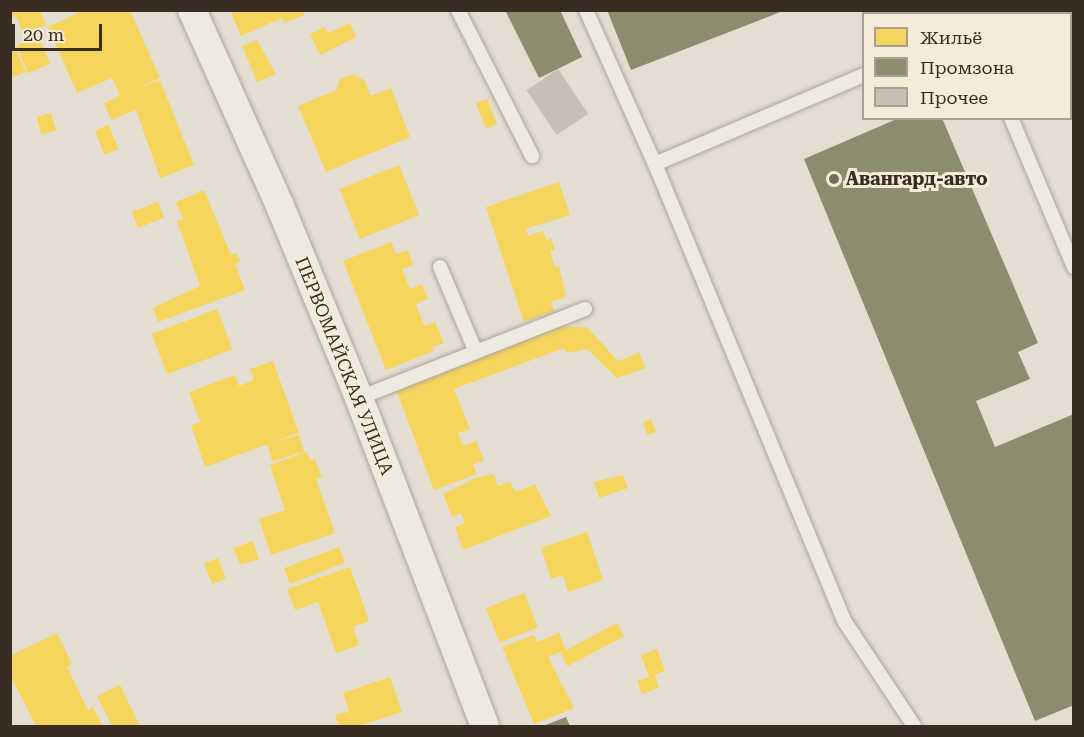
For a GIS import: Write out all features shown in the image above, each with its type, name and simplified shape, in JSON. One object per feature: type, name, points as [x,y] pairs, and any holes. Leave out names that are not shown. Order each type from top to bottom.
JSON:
[{"type":"street","name":"ПЕРВОМАЙСКАЯ УЛИЦА","points":[[192,10],[280,206],[359,398],[485,726]]},
{"type":"lane","points":[[458,10],[532,156]]},
{"type":"lane","points":[[586,10],[655,164],[845,622],[914,726]]},
{"type":"lane","points":[[655,164],[862,76]]},
{"type":"lane","points":[[1012,120],[1074,267]]},
{"type":"lane","points":[[440,267],[475,350]]},
{"type":"lane","points":[[359,398],[475,350],[585,309]]},
{"type":"building: Жильё","points":[[10,10],[40,10],[46,26],[22,31],[16,16],[10,19]]},
{"type":"building: Жильё","points":[[84,10],[130,10],[160,78],[136,89],[160,80],[194,165],[160,178],[136,110],[111,120],[104,103],[120,96],[112,78],[77,93],[48,27]]},
{"type":"building: Жильё","points":[[230,10],[303,10],[305,15],[284,23],[282,18],[241,36]]},
{"type":"building: Жильё","points":[[350,23],[356,37],[320,55],[310,34],[325,27],[328,33]]},
{"type":"building: Жильё","points":[[38,36],[50,63],[28,73],[16,46]]},
{"type":"building: Жильё","points":[[257,40],[276,74],[257,82],[242,46]]},
{"type":"building: Жильё","points":[[16,50],[26,72],[10,78],[10,53]]},
{"type":"building: Жильё","points":[[353,74],[365,81],[371,96],[391,88],[410,137],[326,172],[298,106],[336,90],[340,79]]},
{"type":"building: Жильё","points":[[487,99],[497,124],[486,129],[476,103]]},
{"type":"building: Жильё","points":[[51,113],[56,130],[42,134],[37,117]]},
{"type":"building: Жильё","points":[[109,125],[118,149],[104,155],[95,130]]},
{"type":"building: Жильё","points":[[399,165],[419,215],[360,239],[340,189]]},
{"type":"building: Жильё","points":[[559,182],[570,215],[526,229],[528,236],[543,231],[547,240],[551,238],[555,250],[550,251],[555,267],[559,266],[566,297],[551,302],[554,311],[524,322],[486,207]]},
{"type":"building: Жильё","points":[[204,190],[231,255],[236,253],[240,262],[235,264],[245,290],[158,322],[153,308],[200,286],[177,221],[183,219],[176,202]]},
{"type":"building: Жильё","points":[[158,202],[164,218],[138,228],[132,212]]},
{"type":"building: Жильё","points":[[391,242],[396,254],[408,250],[413,265],[402,269],[410,289],[422,284],[428,299],[416,304],[424,326],[435,322],[444,343],[432,347],[434,351],[386,370],[343,261]]},
{"type":"building: Жильё","points":[[217,309],[232,349],[167,374],[152,334]]},
{"type":"building: Жильё","points":[[556,327],[587,327],[618,361],[639,353],[646,368],[617,378],[587,349],[566,353],[564,348],[454,389],[470,429],[458,433],[463,446],[476,441],[484,460],[473,465],[477,474],[434,490],[395,387]]},
{"type":"building: Жильё","points":[[273,361],[299,433],[205,467],[191,425],[200,422],[189,392],[235,375],[239,386],[254,380],[250,369]]},
{"type":"building: Жильё","points":[[651,419],[656,432],[648,435],[643,422]]},
{"type":"building: Жильё","points":[[299,435],[304,452],[272,461],[267,444]]},
{"type":"building: Жильё","points":[[307,452],[310,460],[315,459],[322,477],[316,479],[335,533],[271,555],[259,519],[285,510],[270,465]]},
{"type":"building: Жильё","points":[[494,474],[498,486],[510,481],[515,492],[535,484],[551,516],[463,550],[455,527],[465,523],[461,513],[452,517],[443,494],[475,478]]},
{"type":"building: Жильё","points":[[623,475],[628,488],[599,498],[594,482]]},
{"type":"building: Жильё","points":[[587,532],[603,580],[568,592],[563,575],[551,579],[541,548]]},
{"type":"building: Жильё","points":[[253,541],[259,560],[240,564],[233,548]]},
{"type":"building: Жильё","points":[[339,547],[345,563],[290,584],[284,568]]},
{"type":"building: Жильё","points":[[218,558],[226,579],[212,584],[204,563]]},
{"type":"building: Жильё","points":[[350,567],[369,621],[353,627],[359,645],[336,653],[318,602],[295,610],[287,589]]},
{"type":"building: Жильё","points":[[524,593],[538,627],[500,643],[486,608]]},
{"type":"building: Жильё","points":[[617,623],[624,636],[568,666],[560,653]]},
{"type":"building: Жильё","points":[[57,633],[72,664],[67,667],[88,710],[93,707],[103,726],[36,726],[10,675],[10,656]]},
{"type":"building: Жильё","points":[[559,633],[566,650],[548,657],[574,708],[534,724],[502,647],[534,635],[537,642]]},
{"type":"building: Жильё","points":[[657,649],[665,671],[655,675],[659,688],[642,694],[637,681],[649,677],[641,655]]},
{"type":"building: Жильё","points":[[390,677],[402,712],[359,726],[339,726],[335,715],[349,711],[343,693]]},
{"type":"building: Жильё","points":[[120,685],[140,726],[112,726],[97,696]]},
{"type":"building: Промзона","points":[[505,10],[560,10],[582,57],[539,78]]},
{"type":"building: Промзона","points":[[607,10],[783,10],[783,11],[631,70]]},
{"type":"building: Промзона","points":[[894,120],[943,120],[1038,343],[1018,352],[1030,379],[976,401],[995,447],[1074,414],[1074,705],[1035,721],[804,159]]},
{"type":"building: Промзона","points":[[566,717],[570,726],[543,726]]},
{"type":"building: Прочее","points":[[558,69],[588,114],[557,135],[526,90]]},
{"type":"place","name":"Авангард-авто","points":[[834,179]]}]
